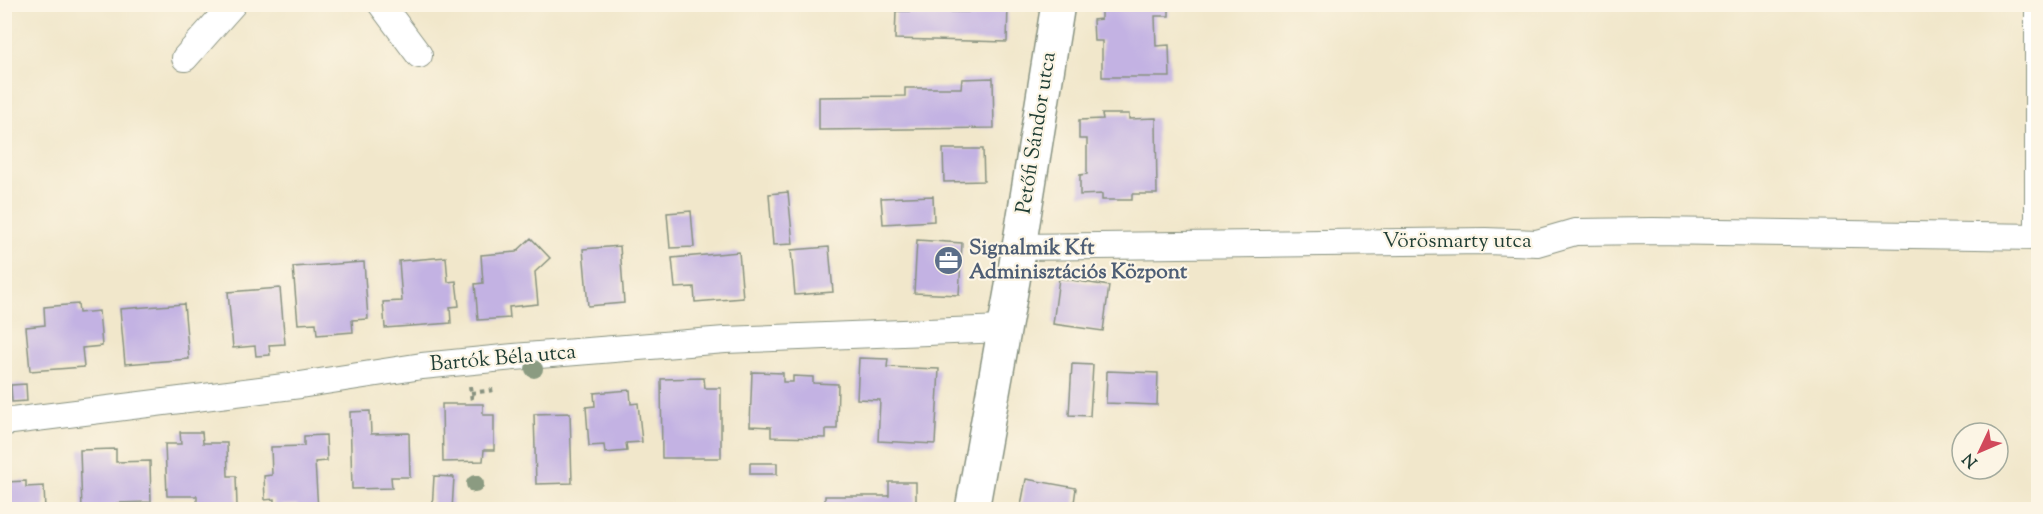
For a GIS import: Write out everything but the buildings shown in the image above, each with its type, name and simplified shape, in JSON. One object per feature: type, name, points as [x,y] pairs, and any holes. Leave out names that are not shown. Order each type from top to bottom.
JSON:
[{"type":"street","points":[[185,58],[233,4]]},
{"type":"street","points":[[381,4],[419,55]]},
{"type":"street","name":"Petőfi Sándor utca","points":[[972,510],[1019,247],[1058,4]]},
{"type":"street","points":[[2038,4],[2038,237]]},
{"type":"street","name":"Vörösmarty utca","points":[[1019,247],[1485,241],[1537,243],[1575,232],[1653,231],[2038,237]]},
{"type":"street","name":"Bartók Béla utca","points":[[4,422],[300,385],[422,366],[514,357],[724,340],[1004,329]]},
{"type":"path","points":[[471,393],[494,390]]},
{"type":"place","name":"Signalmik Kft Adminisztációs Központ","points":[[948,261]]}]
